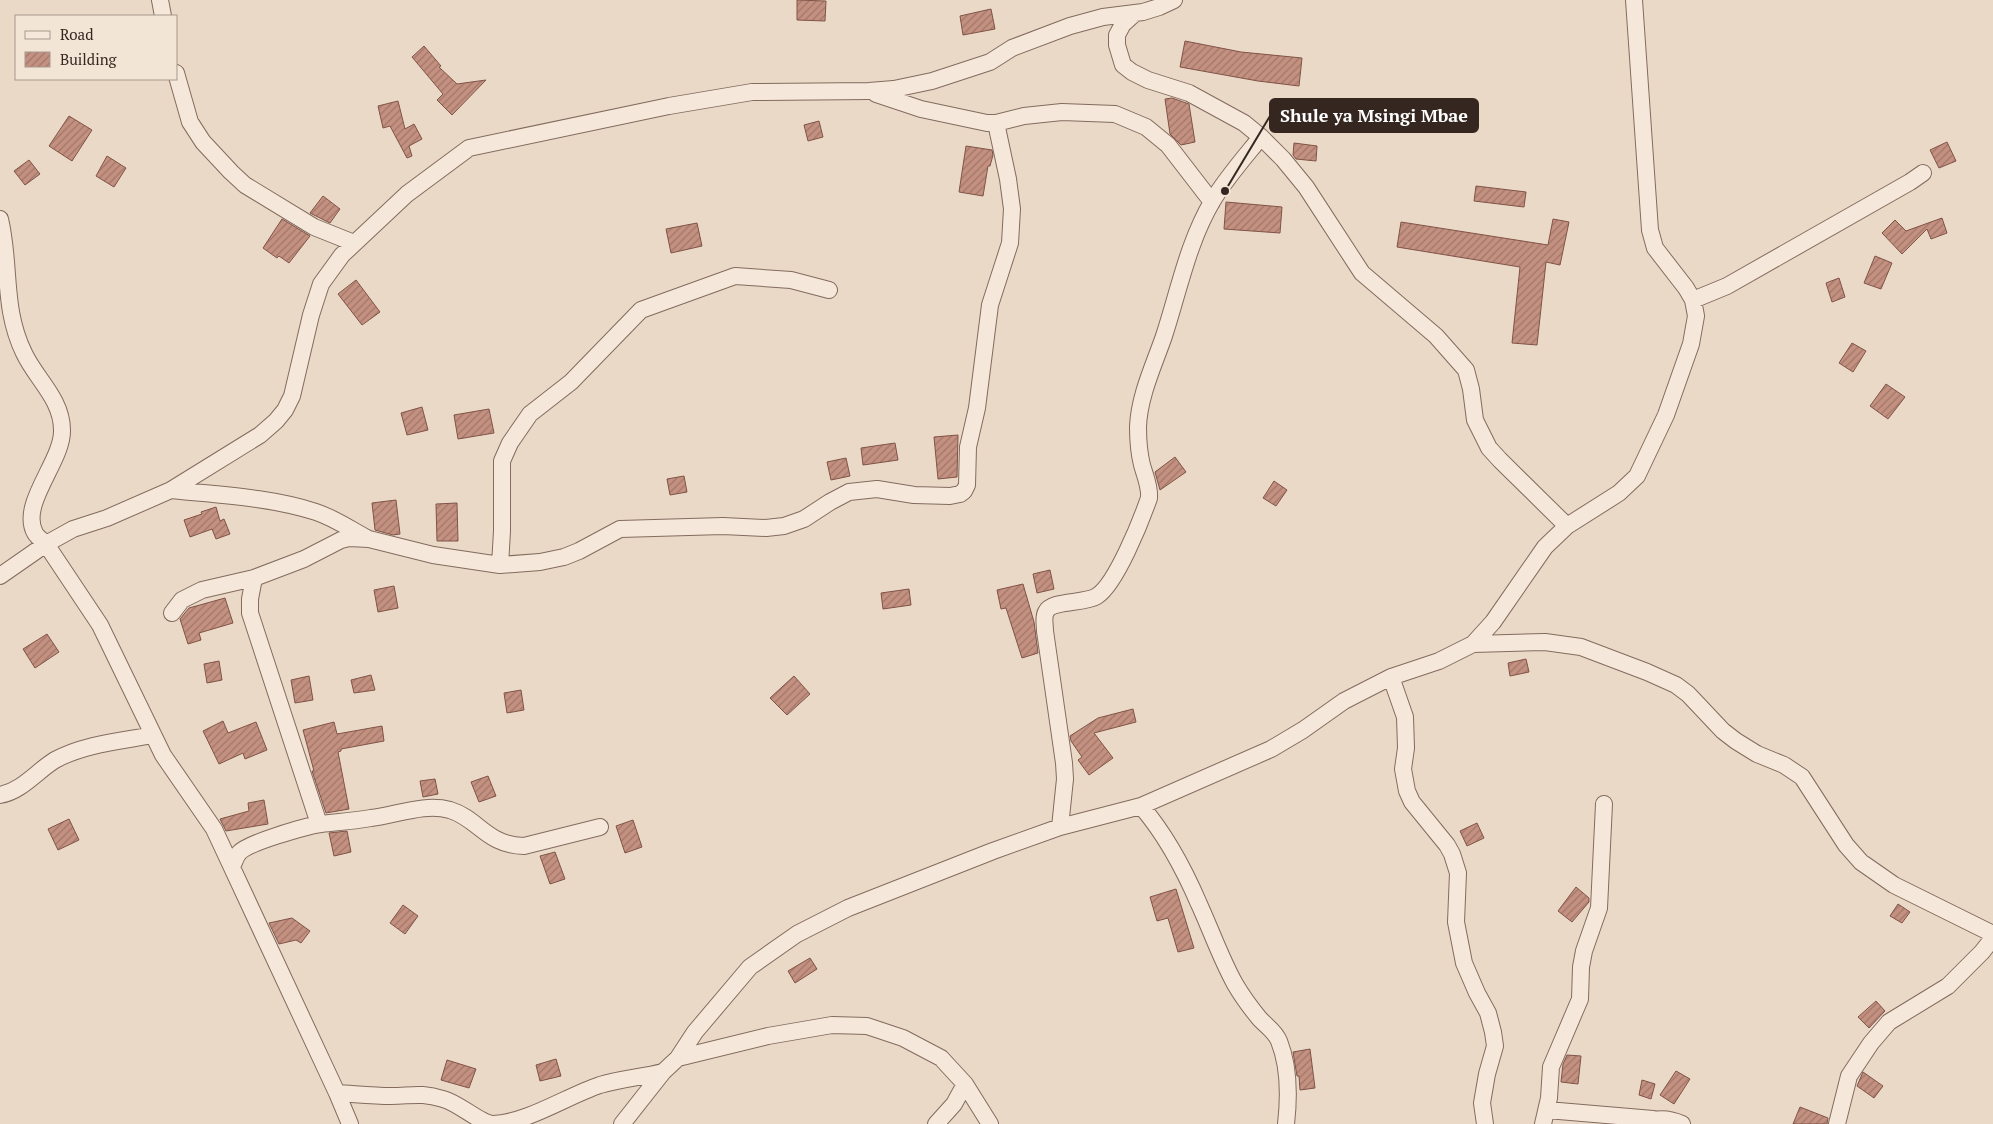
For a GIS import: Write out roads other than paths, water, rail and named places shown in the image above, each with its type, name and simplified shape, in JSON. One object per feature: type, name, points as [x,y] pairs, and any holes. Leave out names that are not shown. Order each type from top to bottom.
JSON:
[{"type":"street","points":[[160,0],[163,15]]},
{"type":"street","points":[[0,576],[46,544],[74,529],[107,518],[171,490],[260,435],[285,410],[292,396],[311,315],[321,284],[342,255],[407,194],[469,148],[669,106],[752,92],[894,89],[932,81],[990,62],[1012,48],[1070,26],[1103,17],[1135,13],[1159,7],[1174,0]]},
{"type":"street","points":[[622,1124],[663,1072],[678,1058],[695,1032],[750,967],[797,934],[848,908],[895,888],[1060,827],[1141,806],[1270,749],[1303,730],[1344,701],[1391,677],[1439,661],[1473,644],[1493,622],[1545,547],[1567,526],[1619,493],[1637,476],[1666,415],[1691,344],[1696,316],[1693,300],[1656,248],[1650,230],[1634,0]]},
{"type":"street","points":[[1135,13],[1123,24],[1117,35],[1116,45],[1123,65],[1148,80],[1189,93],[1244,123],[1262,137],[1294,171],[1362,273],[1436,336],[1466,370],[1471,389],[1475,420],[1489,448],[1567,526]]},
{"type":"street","points":[[178,80],[190,122],[203,142],[230,172],[245,185],[314,227],[354,243]]},
{"type":"street","points":[[869,91],[922,109],[980,122],[996,123],[1024,116],[1062,112],[1116,114],[1146,128],[1168,145],[1212,202]]},
{"type":"street","points":[[172,613],[182,600],[202,590],[254,578],[304,559],[341,540],[369,539],[433,555],[500,564],[540,562],[564,556],[620,529],[724,526],[766,528],[784,526],[804,519],[849,492],[877,489],[932,497],[950,496],[964,491],[968,447],[977,408],[990,305],[1010,243],[1012,209],[1008,179],[996,123]]},
{"type":"street","points":[[1060,827],[1065,779],[1064,763],[1045,631],[1045,613],[1049,608],[1056,605],[1091,599],[1098,595],[1120,565],[1130,547],[1149,498],[1139,440],[1140,407],[1187,258],[1212,202],[1233,170],[1262,137]]},
{"type":"street","points":[[1693,300],[1727,286],[1923,173]]},
{"type":"street","points":[[0,219],[6,252],[8,297],[12,323],[24,354],[47,387],[58,409],[62,430],[59,448],[31,515],[36,535],[46,544],[100,625],[163,755],[214,829],[350,1124]]},
{"type":"street","points":[[500,564],[502,461],[510,443],[530,414],[571,382],[641,310],[735,276],[791,280],[829,290]]},
{"type":"street","points":[[171,490],[276,503],[315,512],[369,539]]},
{"type":"street","points":[[254,578],[250,599],[250,613],[319,824]]},
{"type":"street","points":[[1473,644],[1545,642],[1581,647],[1676,685],[1688,694],[1723,731],[1736,741],[1757,754],[1784,765],[1802,777],[1846,845],[1861,862],[1894,885],[1993,934]]},
{"type":"street","points":[[1391,677],[1405,717],[1406,748],[1403,769],[1407,791],[1420,813],[1440,836],[1452,854],[1458,873],[1456,922],[1464,963],[1476,993],[1488,1013],[1496,1046],[1487,1074],[1482,1103],[1485,1124]]},
{"type":"street","points":[[0,795],[15,790],[55,760],[85,748],[153,735]]},
{"type":"street","points":[[1604,804],[1599,908],[1584,951],[1581,967],[1580,999],[1551,1067],[1545,1117],[1648,1122],[1665,1118],[1682,1124]]},
{"type":"street","points":[[1141,806],[1155,822],[1171,847],[1242,996],[1261,1020],[1274,1032],[1279,1042],[1286,1074],[1288,1110],[1286,1124]]},
{"type":"street","points":[[232,867],[239,853],[253,844],[319,824],[436,808],[463,815],[480,830],[498,841],[512,846],[524,846],[600,827]]},
{"type":"street","points":[[1837,1124],[1849,1076],[1889,1022],[1948,986],[1982,952],[1993,938]]},
{"type":"street","points":[[678,1058],[768,1036],[832,1025],[867,1026],[903,1038],[941,1058],[965,1084],[990,1124]]},
{"type":"street","points":[[337,1093],[392,1096],[425,1094],[444,1099],[463,1108],[488,1124],[496,1124],[515,1120],[601,1085],[663,1072]]},
{"type":"street","points":[[936,1124],[954,1104],[965,1084]]},
{"type":"place","name":"Shule ya Msingi Mbae","points":[[1225,191]]}]
